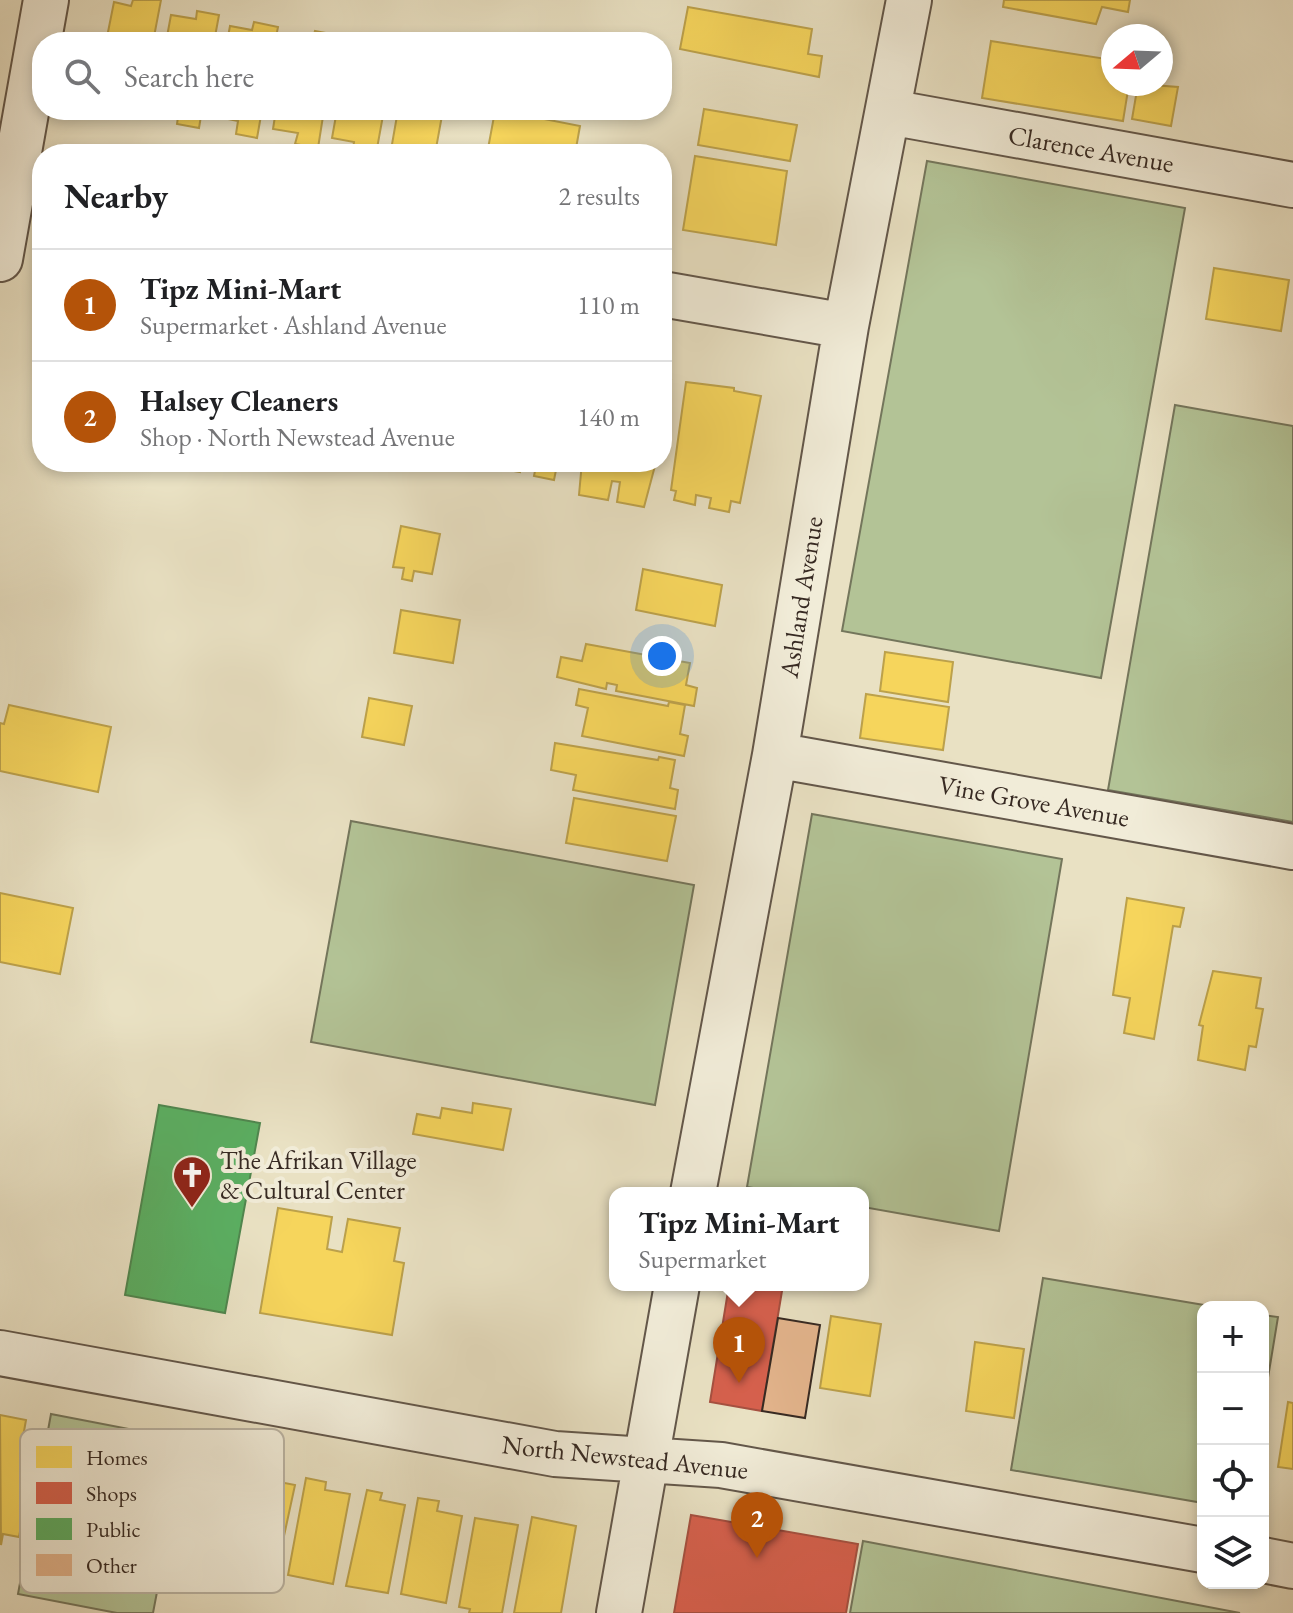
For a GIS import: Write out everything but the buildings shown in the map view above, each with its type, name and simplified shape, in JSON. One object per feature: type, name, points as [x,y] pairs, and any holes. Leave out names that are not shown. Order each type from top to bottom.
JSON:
[{"type":"street","points":[[41,32],[46,0]]},
{"type":"street","name":"Ashland Avenue","points":[[694,1187],[775,755],[846,326],[909,0]]},
{"type":"street","points":[[0,259],[19,182],[32,94]]},
{"type":"street","name":"Clarence Avenue","points":[[889,112],[1293,185]]},
{"type":"street","points":[[672,296],[846,326]]},
{"type":"street","name":"Vine Grove Avenue","points":[[775,755],[1293,847]]},
{"type":"street","points":[[619,1613],[676,1291]]},
{"type":"street","name":"North Newstead Avenue","points":[[0,1353],[555,1454],[721,1465],[1197,1549]]},
{"type":"street","points":[[1269,1561],[1293,1566]]},
{"type":"green space","points":[[927,161],[1185,208],[1101,678],[842,631]]},
{"type":"green space","points":[[1175,405],[1293,426],[1293,822],[1108,790]]},
{"type":"green space","points":[[812,814],[1062,859],[999,1231],[869,1208],[869,1187],[747,1187]]},
{"type":"green space","points":[[351,821],[694,885],[655,1105],[311,1042]]},
{"type":"green space","points":[[1043,1278],[1197,1304],[1197,1502],[1011,1470]]},
{"type":"green space","points":[[1269,1316],[1278,1317],[1269,1372]]},
{"type":"green space","points":[[51,1414],[129,1429],[48,1429]]},
{"type":"green space","points":[[863,1541],[1240,1613],[850,1613]]},
{"type":"green space","points":[[20,1583],[20,1593],[157,1593],[153,1613],[117,1613],[18,1594]]},
{"type":"place","name":"The Afrikan Village & Cultural Center","points":[[192,1209]]},
{"type":"place","name":"Tipz Mini-Mart","points":[[739,1383]]},
{"type":"place","name":"Halsey Cleaners","points":[[757,1558]]}]
